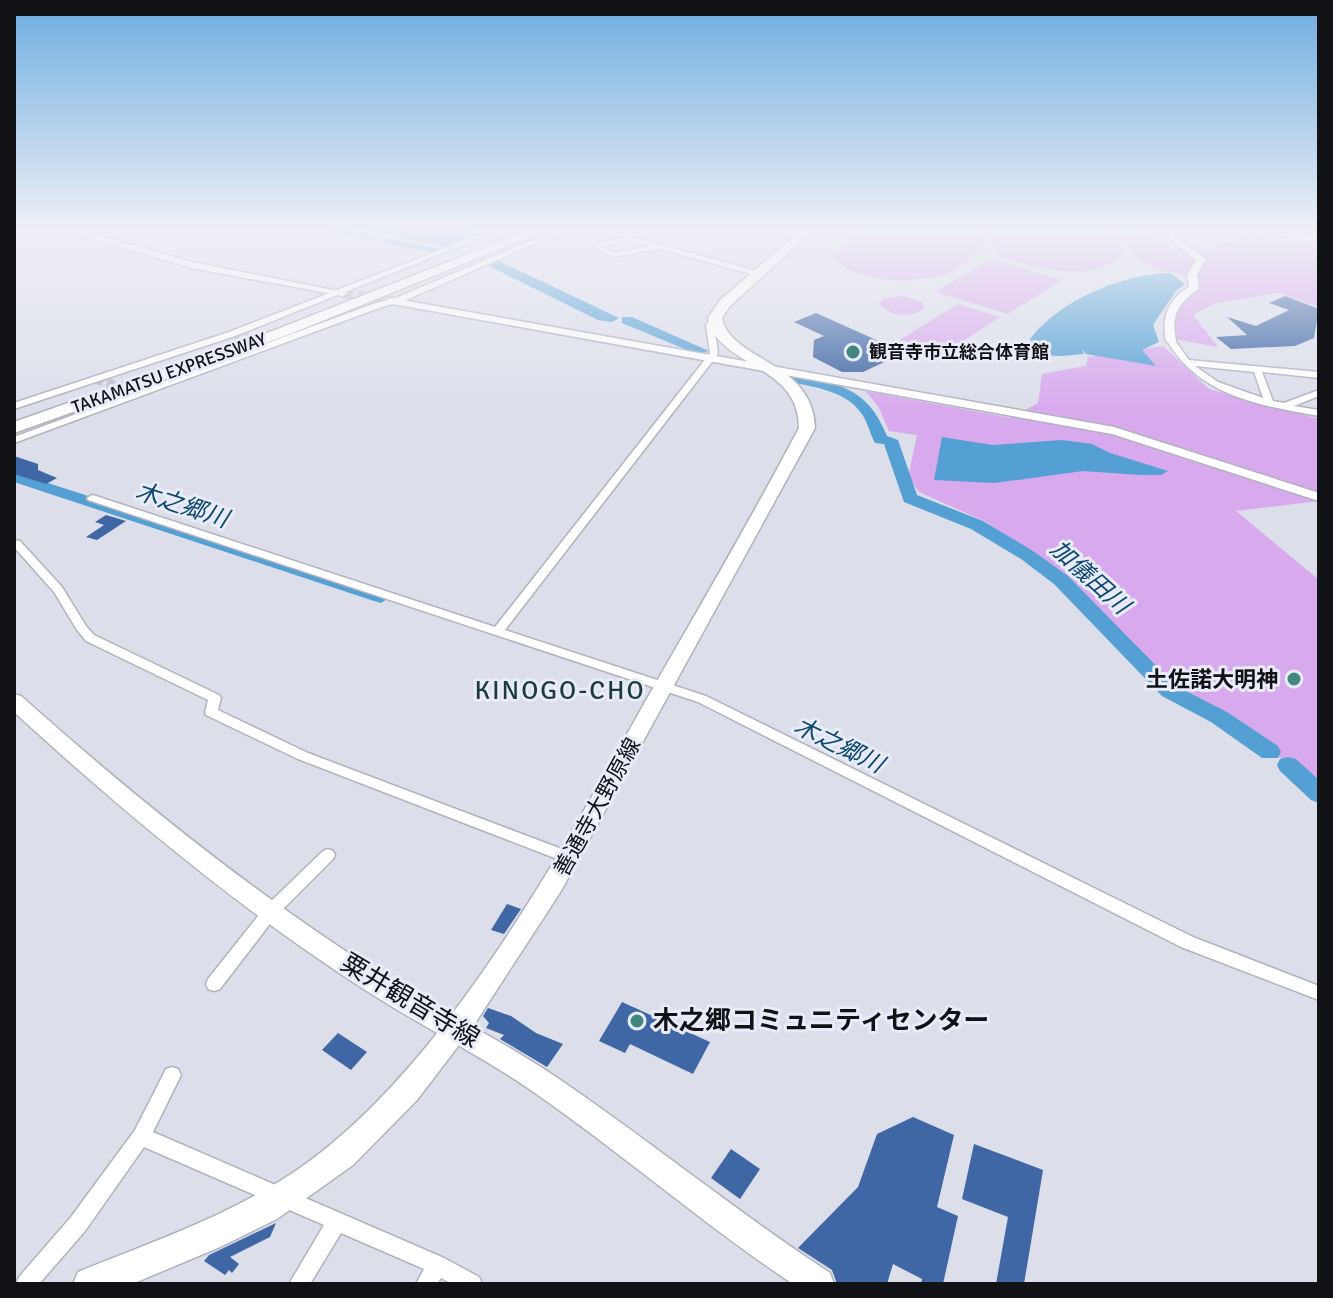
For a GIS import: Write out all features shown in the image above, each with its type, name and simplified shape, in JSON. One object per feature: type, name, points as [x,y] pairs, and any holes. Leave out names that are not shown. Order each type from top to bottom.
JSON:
[{"type":"highway","name":"TAKAMATSU EXPRESSWAY","points":[[14,419],[380,289]]},
{"type":"highway","name":"TAKAMATSU EXPRESSWAY","points":[[14,428],[294,328],[393,289]]},
{"type":"main road","points":[[715,318],[720,307],[741,289]]},
{"type":"main road","name":"善通寺大野原線","points":[[90,1284],[188,1244],[278,1198],[316,1175],[366,1134],[407,1091],[456,1029],[570,858],[807,428],[809,416],[801,396],[724,337],[717,328],[715,318]]},
{"type":"main road","name":"粟井観音寺線","points":[[14,701],[143,815],[271,911],[369,979],[543,1083],[767,1250],[819,1284]]},
{"type":"street","points":[[319,289],[343,293]]},
{"type":"street","points":[[14,406],[232,334],[354,289]]},
{"type":"street","points":[[14,440],[424,289]]},
{"type":"street","points":[[1193,289],[1181,294],[1171,312],[1167,327],[1175,350],[1211,384],[1319,413]]},
{"type":"street","points":[[391,301],[1114,431],[1319,497]]},
{"type":"street","points":[[499,630],[711,358],[714,353],[710,325],[715,318]]},
{"type":"street","points":[[1189,363],[1319,375]]},
{"type":"street","points":[[1257,369],[1269,402]]},
{"type":"street","points":[[1284,406],[1319,393]]},
{"type":"street","points":[[92,498],[666,684],[702,699],[1187,942],[1319,993]]},
{"type":"street","points":[[16,543],[49,580],[70,607],[77,626],[90,638],[215,698],[211,712],[303,756],[570,858]]},
{"type":"street","points":[[214,984],[271,911],[328,855]]},
{"type":"street","points":[[26,1284],[78,1224],[141,1136],[172,1075]]},
{"type":"street","points":[[141,1136],[437,1265],[472,1284]]},
{"type":"street","points":[[299,1284],[336,1223]]},
{"type":"street","points":[[426,1284],[437,1265]]},
{"type":"shaded area","points":[[941,289],[1048,289],[1008,314],[935,292]]},
{"type":"shaded area","points":[[1197,289],[1319,289],[1319,307],[1278,293],[1213,304],[1193,315],[1218,347],[1174,339],[1177,309]]},
{"type":"shaded area","points":[[903,296],[921,302],[925,308],[901,315],[889,312],[879,304],[883,299]]},
{"type":"shaded area","points":[[958,304],[1000,317],[940,356],[898,341]]},
{"type":"shaded area","points":[[1163,346],[1209,389],[1319,419],[1319,501],[1236,511],[1319,580],[1319,782],[1313,782],[1230,720],[1181,692],[1138,657],[1064,575],[986,522],[919,492],[908,477],[917,435],[889,431],[878,406],[865,391],[1011,418],[1038,403],[1042,374],[1086,366],[1088,357]]},
{"type":"water","points":[[1102,289],[1179,289],[1153,325],[1159,342],[1142,350],[1156,366],[1086,354],[1082,349],[1084,354],[1058,356],[1034,351],[1030,339],[1043,325],[1058,312]]},
{"type":"water","points":[[942,437],[992,445],[1062,440],[1092,444],[1110,453],[1168,471],[1161,475],[1140,475],[1083,471],[995,483],[934,480]]},
{"type":"building","points":[[1285,296],[1319,309],[1314,338],[1295,346],[1231,349],[1216,337],[1247,335],[1227,317],[1256,326],[1289,310],[1269,303]]},
{"type":"building","name":"観音寺市立総合体育館","points":[[816,313],[892,347],[893,358],[863,372],[842,372],[813,357],[814,340],[824,336],[794,322]]},
{"type":"building","points":[[14,456],[38,464],[38,470],[57,478],[46,484],[14,474]]},
{"type":"building","points":[[106,515],[126,521],[97,540],[86,537],[104,525],[95,522]]},
{"type":"building","points":[[507,904],[521,909],[504,934],[491,930]]},
{"type":"building","name":"木之郷コミュニティセンター","points":[[622,1002],[710,1042],[693,1074],[630,1044],[625,1053],[599,1041]]},
{"type":"building","points":[[488,1008],[511,1016],[536,1033],[563,1044],[547,1067],[500,1039],[504,1035],[486,1028],[489,1023],[483,1016]]},
{"type":"building","points":[[338,1033],[367,1052],[351,1070],[322,1050]]},
{"type":"building","points":[[913,1117],[954,1135],[937,1207],[958,1216],[943,1284],[921,1284],[922,1279],[893,1264],[887,1284],[837,1284],[832,1270],[798,1248],[858,1187],[877,1134]]},
{"type":"building","points":[[974,1144],[1043,1170],[1024,1284],[996,1284],[1008,1217],[962,1199]]},
{"type":"building","points":[[731,1149],[760,1169],[740,1199],[711,1178]]},
{"type":"building","points":[[276,1223],[270,1237],[230,1257],[239,1264],[232,1273],[229,1270],[225,1275],[204,1261],[209,1255]]},
{"type":"waterway","name":"加儀田川","points":[[545,289],[603,317],[612,318]]},
{"type":"waterway","name":"加儀田川","points":[[627,320],[702,351]]},
{"type":"waterway","name":"加儀田川","points":[[786,377],[834,388],[857,399],[874,422],[881,440]]},
{"type":"waterway","name":"加儀田川","points":[[890,440],[910,498],[977,525],[1027,555],[1061,580],[1169,691],[1219,717],[1270,752]]},
{"type":"waterway","name":"木之郷川","points":[[14,477],[85,501]]},
{"type":"waterway","name":"木之郷川","points":[[89,502],[258,557]]},
{"type":"waterway","name":"木之郷川","points":[[269,561],[381,597]]},
{"type":"waterway","name":"加儀田川","points":[[1288,765],[1319,794]]},
{"type":"tunnel","points":[[343,293],[391,301]]},
{"type":"tunnel","points":[[232,334],[266,341]]},
{"type":"tunnel","points":[[95,380],[147,391]]},
{"type":"place","name":"観音寺市立総合体育館","points":[[853,352]]},
{"type":"place","name":"土佐諾大明神","points":[[1294,679]]},
{"type":"place","name":"木之郷コミュニティセンター","points":[[637,1021]]},
{"type":"district","name":"KINOGO-CHO","points":[[560,691]]}]
